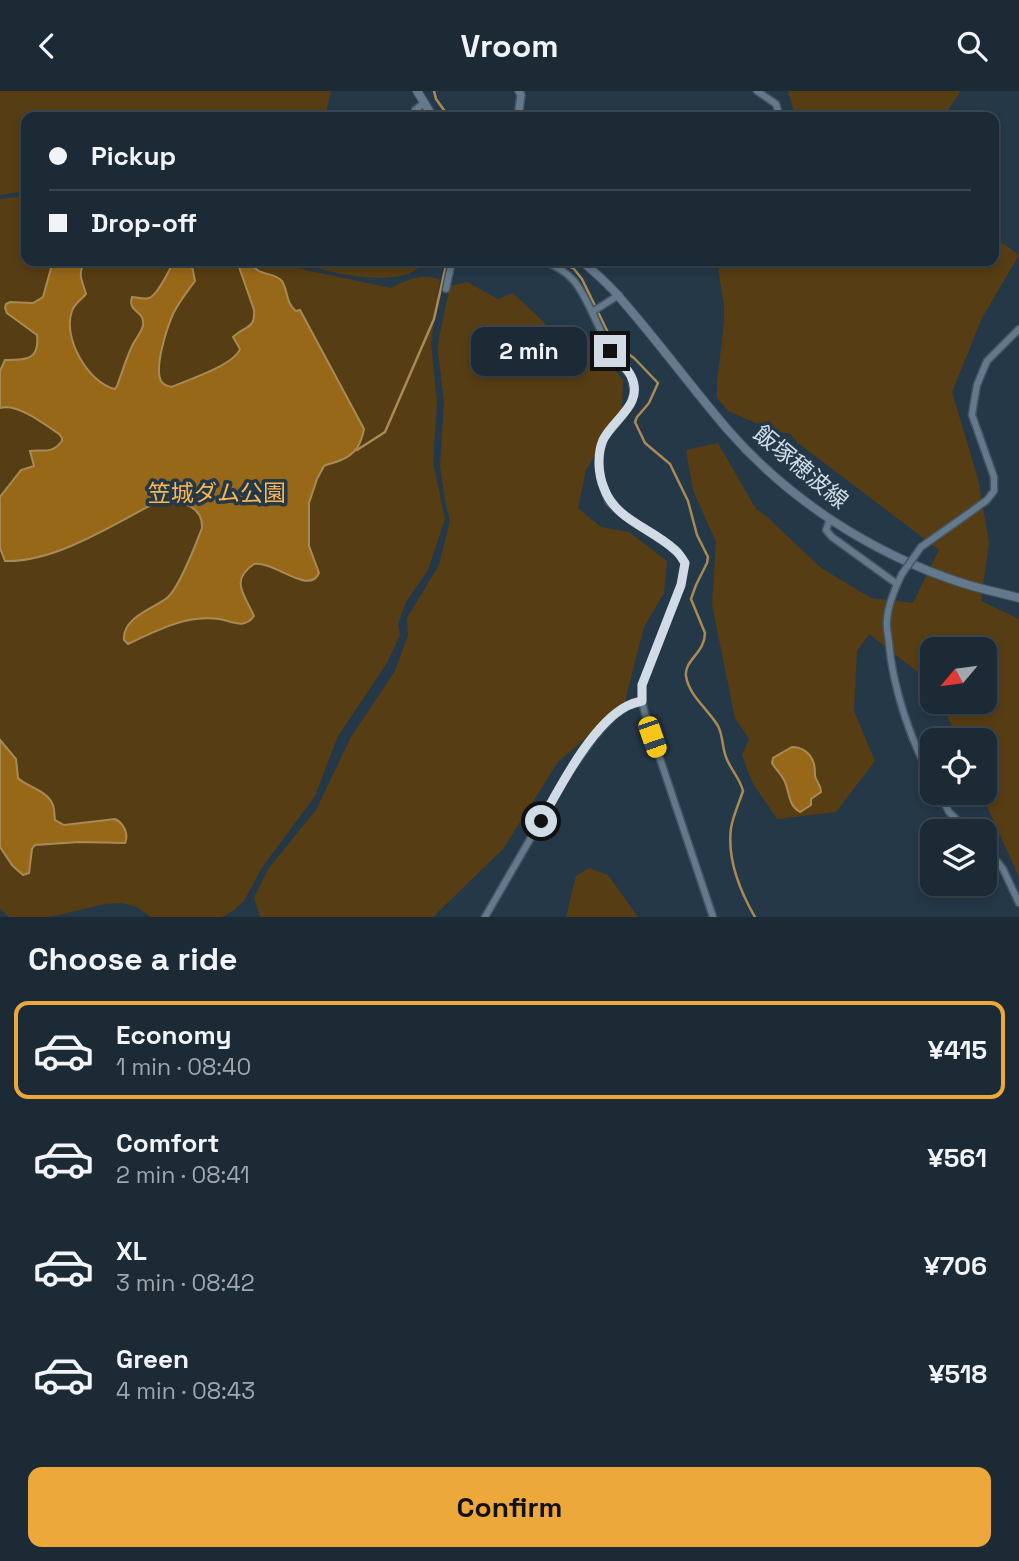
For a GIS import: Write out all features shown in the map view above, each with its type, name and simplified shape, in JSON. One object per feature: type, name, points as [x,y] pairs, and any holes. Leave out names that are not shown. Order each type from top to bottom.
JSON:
[{"type":"main road","points":[[417,91],[430,112]]},
{"type":"main road","name":"飯塚穂波線","points":[[587,266],[619,295],[701,398],[761,465],[792,491],[830,519],[899,558],[962,583],[1019,598]]},
{"type":"street","points":[[519,91],[519,112]]},
{"type":"street","points":[[757,91],[776,104],[778,112]]},
{"type":"street","points":[[415,112],[424,103]]},
{"type":"street","points":[[446,289],[451,266]]},
{"type":"street","points":[[554,266],[567,272],[575,280],[610,351],[631,376],[635,393],[625,412],[604,438],[600,450],[599,467],[609,502],[676,550],[685,563],[681,585],[642,685],[642,701],[713,917]]},
{"type":"street","points":[[592,312],[619,295]]},
{"type":"street","points":[[920,754],[906,719],[891,667],[887,621],[897,584],[921,547],[987,500],[994,491],[995,477],[972,415],[974,402],[987,361],[1019,329]]},
{"type":"street","points":[[830,519],[826,530],[832,537],[897,584]]},
{"type":"street","points":[[485,917],[569,772],[594,737],[613,716],[627,706],[642,701]]},
{"type":"street","points":[[945,805],[956,819]]},
{"type":"street","points":[[997,861],[1019,903]]},
{"type":"green space","points":[[0,91],[331,91],[326,112],[21,112],[21,192],[0,195]]},
{"type":"green space","points":[[788,91],[960,91],[948,112],[794,112]]},
{"type":"green space","name":"笠城ダム公園","points":[[21,197],[21,266],[297,266],[391,288],[422,277],[440,280],[431,343],[437,402],[433,462],[445,519],[428,570],[406,602],[398,624],[400,635],[387,663],[338,736],[315,796],[261,869],[244,901],[222,917],[151,917],[137,907],[121,903],[105,904],[51,917],[9,917],[0,909],[0,199]]},
{"type":"green space","points":[[999,241],[1019,255],[982,318],[952,392],[978,479],[989,543],[981,601],[1019,619],[1019,877],[997,828],[997,819],[993,819],[986,805],[997,805],[997,728],[953,728],[946,714],[998,714],[998,637],[920,637],[920,674],[869,634],[857,651],[854,711],[875,761],[836,812],[777,819],[752,782],[742,755],[749,739],[735,718],[712,605],[716,542],[693,490],[686,450],[718,443],[756,509],[821,568],[871,598],[913,603],[939,550],[798,443],[790,434],[772,430],[728,411],[717,398],[724,322],[718,266],[999,266]]},
{"type":"green space","points":[[311,266],[422,266],[405,275],[388,278],[361,277]]},
{"type":"green space","points":[[467,282],[498,299],[513,293],[555,333],[581,331],[623,380],[622,410],[586,470],[578,508],[601,527],[629,532],[667,561],[664,593],[644,627],[624,705],[558,762],[503,849],[433,917],[260,917],[254,898],[268,869],[316,810],[351,737],[395,671],[408,635],[407,618],[439,565],[450,521],[440,466],[444,402],[439,338],[450,286]]},
{"type":"green space","points":[[589,868],[608,875],[638,917],[566,917],[576,876]]},
{"type":"shaded area","points":[[52,266],[83,266],[81,274],[86,294],[72,311],[70,322],[74,346],[95,378],[115,389],[143,325],[143,320],[132,306],[132,297],[145,299],[152,296],[171,266],[192,266],[195,281],[173,314],[162,347],[159,375],[163,384],[171,387],[220,366],[240,349],[233,337],[251,324],[254,310],[239,266],[254,266],[282,281],[290,305],[296,311],[300,310],[364,429],[354,452],[324,466],[309,503],[309,546],[319,573],[314,579],[300,579],[272,567],[254,564],[246,570],[241,582],[243,595],[254,616],[246,623],[207,618],[183,621],[128,644],[124,640],[128,625],[140,614],[168,597],[187,565],[202,528],[201,519],[192,507],[168,502],[151,505],[61,550],[23,560],[5,561],[0,548],[0,497],[21,470],[34,466],[30,451],[50,450],[62,441],[59,434],[31,415],[7,407],[0,408],[0,371],[5,360],[30,357],[37,344],[37,335],[7,313],[6,304],[33,303],[43,297]]},
{"type":"shaded area","points":[[0,740],[16,759],[18,778],[49,799],[54,807],[55,820],[64,825],[115,819],[125,830],[125,843],[35,845],[29,873],[23,875],[12,865],[0,847]]},
{"type":"shaded area","points":[[792,747],[803,749],[811,757],[821,790],[811,799],[811,805],[800,812],[791,803],[785,782],[772,763],[773,758]]},
{"type":"waterway","points":[[434,91],[445,112]]},
{"type":"waterway","points":[[357,450],[385,432],[434,319],[446,266]]},
{"type":"waterway","points":[[568,266],[582,279],[613,343],[634,358],[658,383],[649,403],[635,422],[645,443],[670,464],[688,501],[697,535],[708,557],[691,599],[705,633],[704,640],[688,665],[686,676],[695,696],[718,726],[726,757],[743,791],[731,828],[731,851],[740,886],[755,917]]},
{"type":"route","points":[[541,821],[569,772],[594,737],[613,716],[627,706],[642,701],[642,685],[681,585],[685,563],[676,550],[609,502],[602,484],[599,467],[604,438],[625,412],[635,393],[631,376],[610,351]]}]
